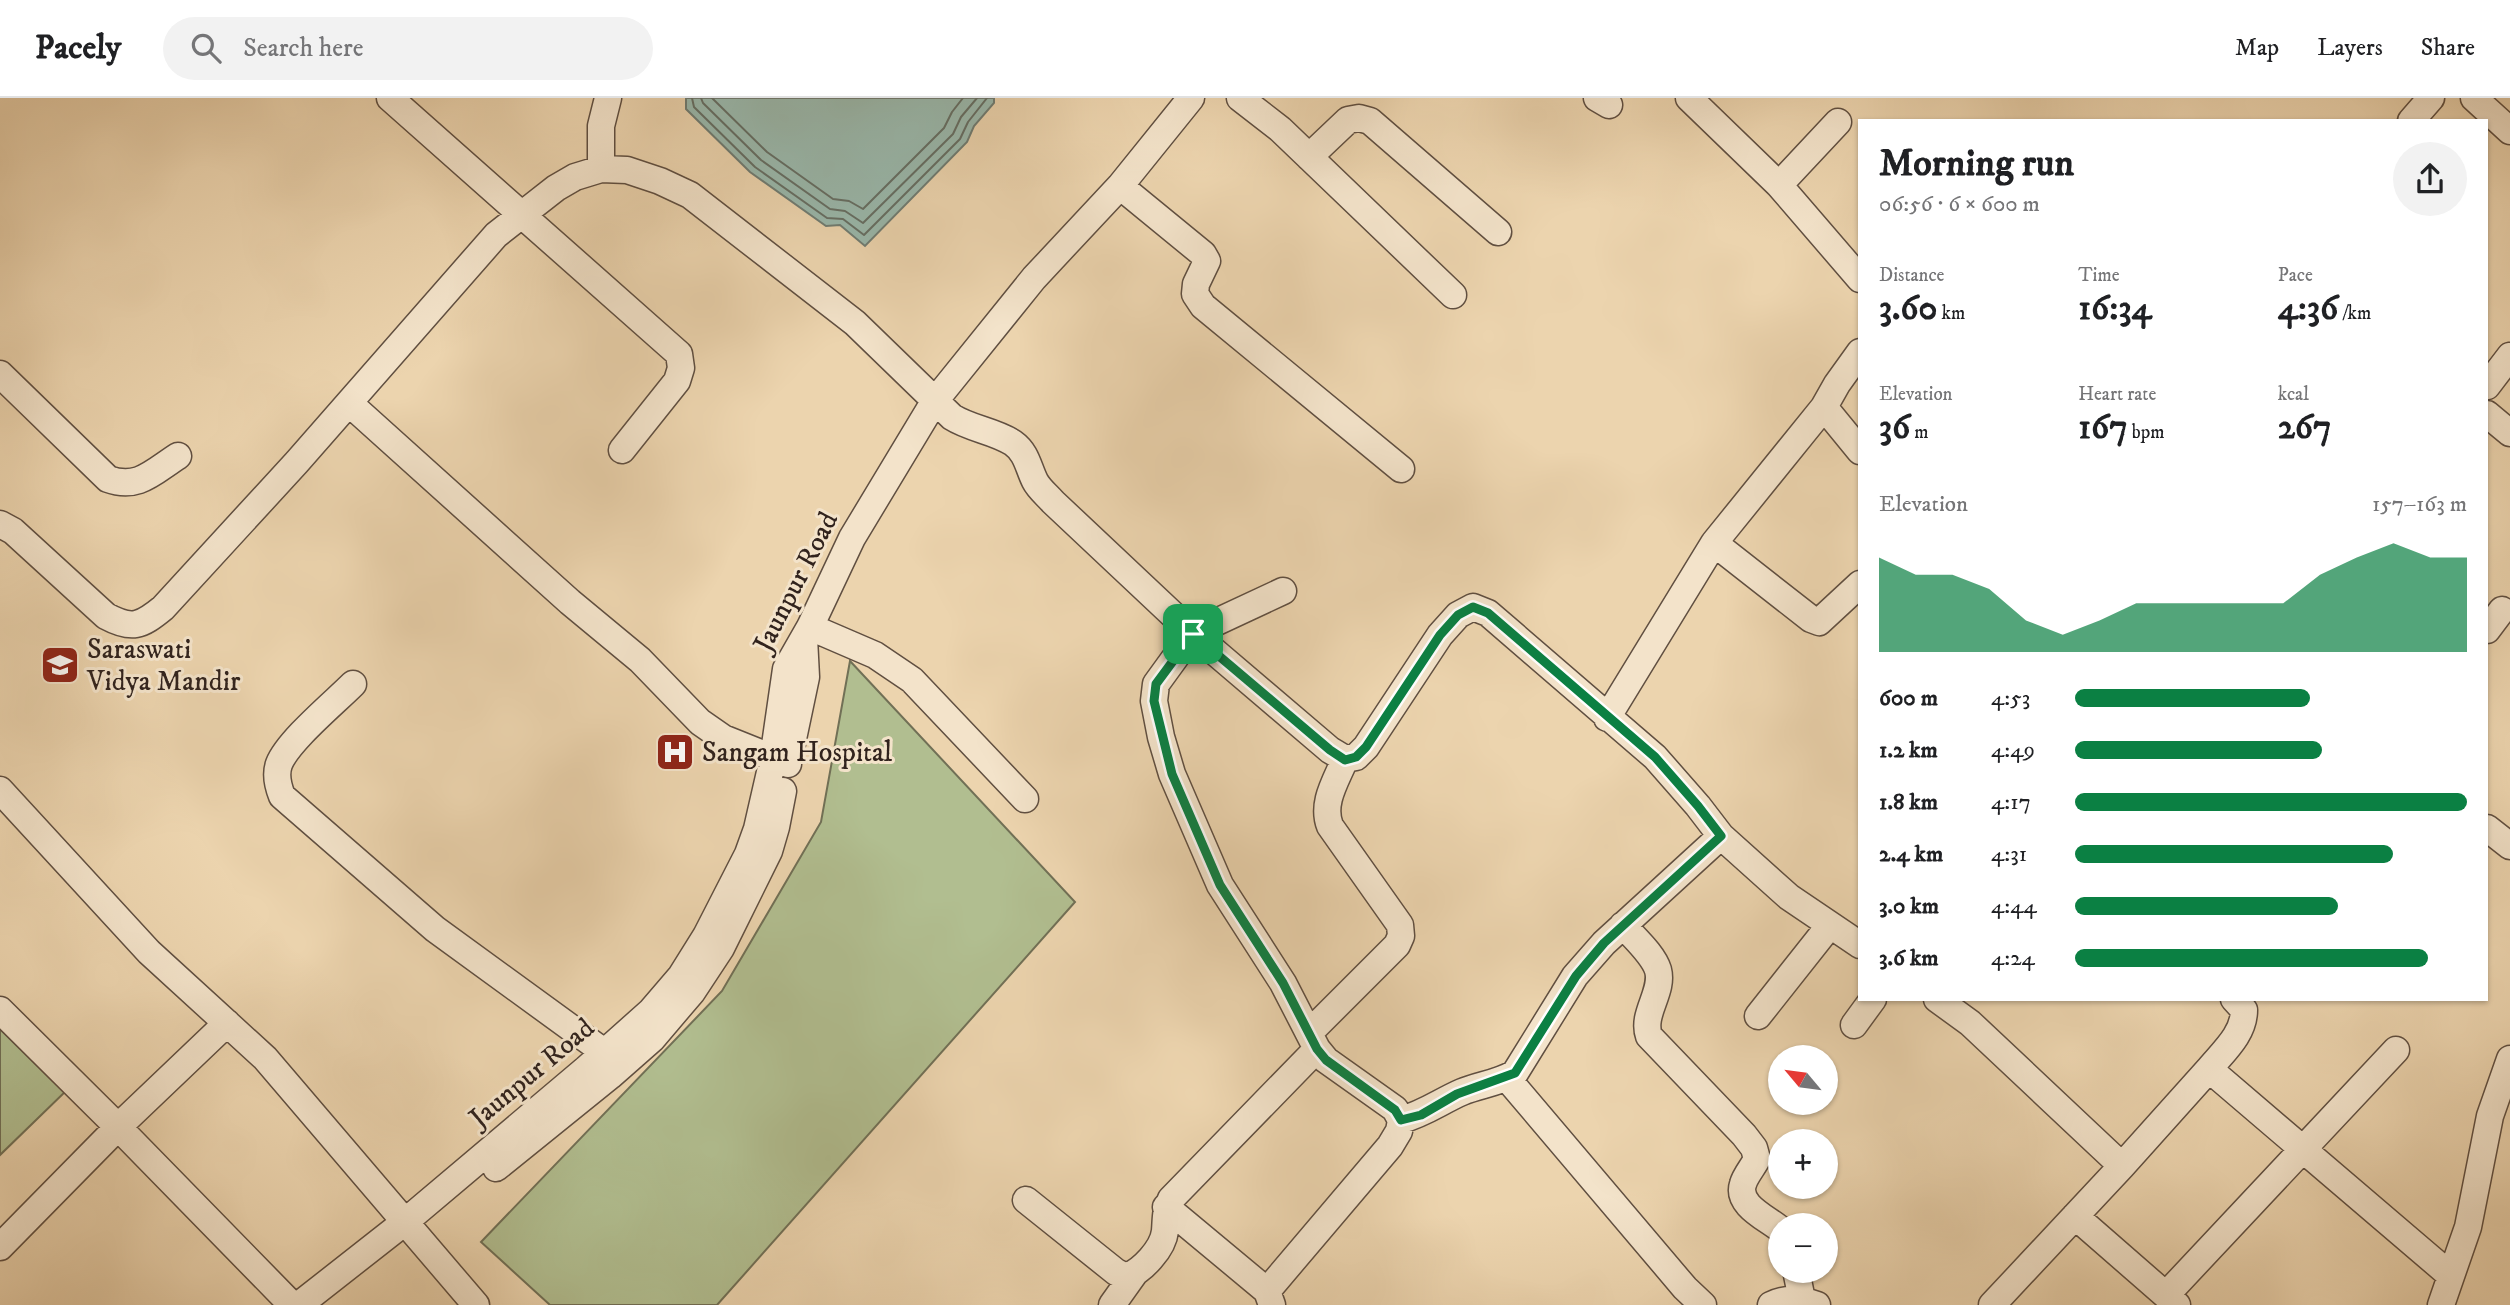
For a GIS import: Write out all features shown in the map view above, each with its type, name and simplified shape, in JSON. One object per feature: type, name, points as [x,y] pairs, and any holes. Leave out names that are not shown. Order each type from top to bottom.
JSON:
[{"type":"street","points":[[390,98],[679,354],[681,368],[677,381],[622,450]]},
{"type":"street","points":[[601,169],[601,126],[608,98]]},
{"type":"street","name":"Jaunpur Road","points":[[299,1305],[410,1226],[651,1011],[681,976],[706,936],[748,854],[780,761],[786,669],[807,632],[852,538],[934,402],[1034,278],[1120,186],[1191,98]]},
{"type":"street","points":[[1240,98],[1280,129],[1452,295]]},
{"type":"street","points":[[1689,98],[1779,185],[1858,277]]},
{"type":"street","points":[[2413,119],[2431,98]]},
{"type":"street","points":[[2474,98],[2510,131]]},
{"type":"street","points":[[1309,157],[1348,120],[1359,118],[1370,121],[1498,232]]},
{"type":"street","points":[[1779,185],[1838,122]]},
{"type":"street","points":[[0,524],[13,531],[106,616],[123,625],[144,623],[163,608],[349,403],[496,235],[556,188],[575,177],[601,169],[627,170],[690,195],[855,323],[934,402],[967,426],[999,436],[1014,444],[1026,457],[1036,482],[1053,502],[1193,634],[1345,760]]},
{"type":"street","points":[[1120,186],[1203,254],[1207,261],[1196,284],[1195,294],[1203,306],[1401,470]]},
{"type":"street","points":[[1607,718],[1714,542],[1824,407],[1858,355]]},
{"type":"street","points":[[2488,385],[2510,356]]},
{"type":"street","points":[[0,374],[108,479],[122,484],[139,482],[178,456]]},
{"type":"street","points":[[323,1305],[410,1226],[610,1076],[652,1039],[692,992],[721,948],[768,851],[776,827],[780,761],[723,738],[700,722],[640,660],[570,602],[349,403]]},
{"type":"street","points":[[1824,407],[1858,449]]},
{"type":"street","points":[[2488,415],[2510,433]]},
{"type":"street","points":[[1714,542],[1811,619],[1819,622],[1858,586]]},
{"type":"street","points":[[1166,1207],[1270,1298],[1399,1131],[1401,1120],[1395,1110],[1326,1060],[1283,983],[1220,885],[1172,774],[1154,701],[1156,684],[1193,634],[1283,591]]},
{"type":"street","points":[[1345,760],[1356,757],[1366,747],[1440,635],[1458,615],[1473,607],[1488,613],[1668,770],[1721,836],[1789,897],[1858,944]]},
{"type":"street","points":[[807,632],[875,655],[912,680],[1025,799]]},
{"type":"street","points":[[353,684],[292,745],[279,764],[277,782],[282,796],[435,929],[604,1052]]},
{"type":"street","points":[[1112,1305],[1134,1274],[1163,1242],[1166,1207],[1171,1199],[1397,945],[1401,936],[1400,925],[1330,826],[1326,815],[1326,804],[1345,760]]},
{"type":"street","points":[[0,790],[149,951],[265,1058],[476,1305]]},
{"type":"street","points":[[2488,829],[2510,846]]},
{"type":"street","points":[[1401,1120],[1421,1115],[1457,1094],[1481,1084],[1507,1078],[1521,1066],[1582,968],[1604,943],[1721,836]]},
{"type":"street","points":[[1623,925],[1655,964],[1659,973],[1645,1026],[1649,1036],[1744,1135],[1754,1149],[1757,1159],[1742,1184],[1743,1196],[1749,1206],[1768,1220]]},
{"type":"street","points":[[1758,1016],[1830,925]]},
{"type":"street","points":[[1854,1025],[1872,1001]]},
{"type":"street","points":[[1940,1001],[1970,1023],[2122,1166]]},
{"type":"street","points":[[1995,1304],[2233,1041],[2244,1023],[2244,1010],[2236,1001]]},
{"type":"street","points":[[0,1010],[118,1126],[292,1305]]},
{"type":"street","points":[[0,1247],[118,1126],[227,1023]]},
{"type":"street","points":[[2075,1216],[2171,1300],[2303,1149],[2396,1050]]},
{"type":"street","points":[[2209,1069],[2303,1149],[2441,1294],[2468,1227],[2490,1116],[2510,1059]]},
{"type":"street","points":[[1507,1078],[1685,1288],[1703,1305]]},
{"type":"street","points":[[1026,1200],[1116,1272],[1126,1277],[1134,1274]]},
{"type":"street","points":[[1771,1305],[1786,1299],[1809,1302],[1801,1283]]},
{"type":"green space","points":[[850,661],[1075,902],[717,1305],[550,1305],[481,1242],[722,991],[821,822]]},
{"type":"green space","points":[[0,1014],[68,1089],[0,1155]]},
{"type":"water","points":[[686,98],[994,98],[994,103],[974,126],[967,142],[865,246],[840,225],[826,226],[750,172],[686,109]]},
{"type":"place","name":"Saraswati Vidya Mandir","points":[[60,665]]},
{"type":"place","name":"Sangam Hospital","points":[[675,752]]},
{"type":"route","points":[[1473,607],[1488,613],[1626,735],[1655,757],[1721,836],[1589,959],[1515,1073],[1457,1094],[1421,1115],[1401,1120],[1395,1110],[1326,1060],[1317,1049],[1283,983],[1220,885],[1172,774],[1154,701],[1156,684],[1193,634],[1345,760],[1356,757],[1366,747],[1440,635],[1458,615],[1473,607]]}]
